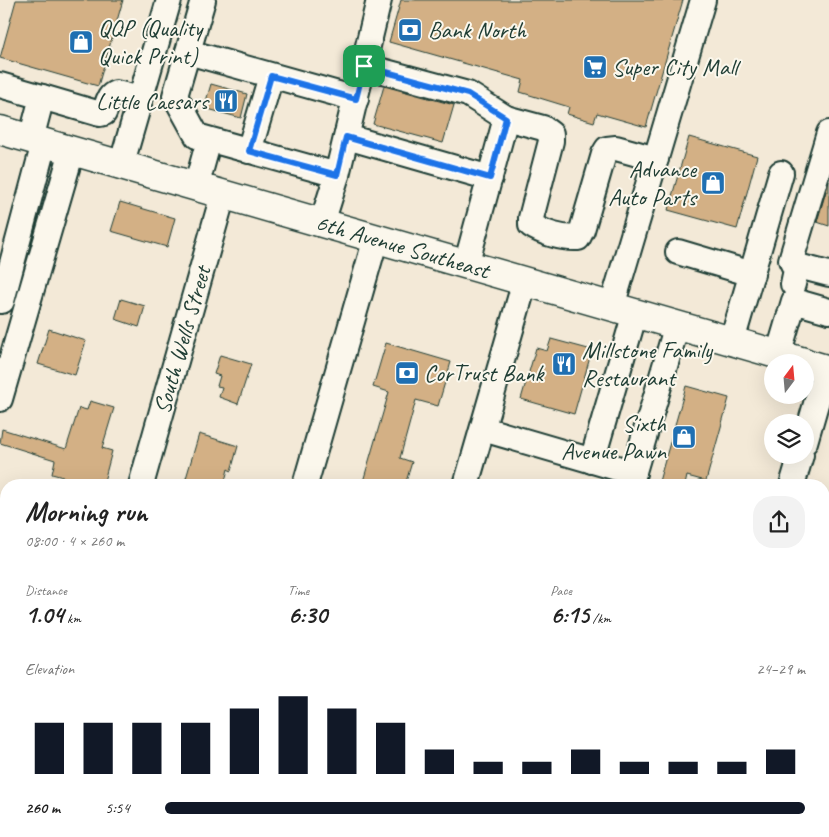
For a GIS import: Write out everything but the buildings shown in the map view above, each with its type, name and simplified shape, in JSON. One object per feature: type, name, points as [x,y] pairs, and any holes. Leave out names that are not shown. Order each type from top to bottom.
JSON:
[{"type":"highway","name":"6th Avenue Southeast","points":[[0,130],[775,354]]},
{"type":"street","points":[[121,166],[169,0]]},
{"type":"street","points":[[203,0],[175,96],[197,136],[337,175]]},
{"type":"street","points":[[322,223],[337,175],[379,0]]},
{"type":"street","points":[[592,461],[656,158],[703,0]]},
{"type":"street","points":[[188,52],[356,99]]},
{"type":"street","points":[[364,66],[468,94],[506,118],[543,128],[552,134],[530,218],[531,225],[537,229],[570,238],[578,238],[607,149],[616,148],[656,158]]},
{"type":"street","points":[[249,151],[271,76]]},
{"type":"street","points":[[0,85],[100,114],[104,113],[110,96],[116,93],[175,96]]},
{"type":"street","points":[[0,301],[2,301],[26,210],[38,141],[42,97]]},
{"type":"street","points":[[466,265],[506,118]]},
{"type":"street","points":[[778,354],[794,301],[790,293],[796,270],[791,260],[829,134]]},
{"type":"street","points":[[346,137],[490,178]]},
{"type":"street","points":[[196,187],[209,140]]},
{"type":"street","points":[[0,398],[72,151]]},
{"type":"street","points":[[732,341],[781,173]]},
{"type":"street","name":"South Wells Street","points":[[143,479],[223,195]]},
{"type":"street","points":[[0,267],[10,234],[26,210]]},
{"type":"street","points":[[307,479],[376,238]]},
{"type":"street","points":[[678,252],[752,274]]},
{"type":"street","points":[[796,270],[802,267],[829,274]]},
{"type":"street","points":[[468,479],[525,281]]},
{"type":"street","points":[[794,301],[829,311]]},
{"type":"street","points":[[483,429],[592,461],[632,479],[677,325]]},
{"type":"street","points":[[809,414],[816,366]]},
{"type":"street","points":[[794,479],[798,464]]},
{"type":"place","name":"Bank North","points":[[410,30]]},
{"type":"place","name":"QQP (Quality Quick Print)","points":[[81,42]]},
{"type":"place","name":"Super City Mall","points":[[595,67]]},
{"type":"place","name":"Little Caesars","points":[[226,101]]},
{"type":"place","name":"Advance Auto Parts","points":[[713,183]]},
{"type":"place","name":"Millstone Family Restaurant","points":[[564,364]]},
{"type":"place","name":"CorTrust Bank","points":[[407,373]]},
{"type":"place","name":"Sixth Avenue Pawn","points":[[684,437]]},
{"type":"route","points":[[364,66],[468,94],[506,118],[490,178],[346,137],[337,175],[249,151],[271,76],[356,99],[364,66]]}]
